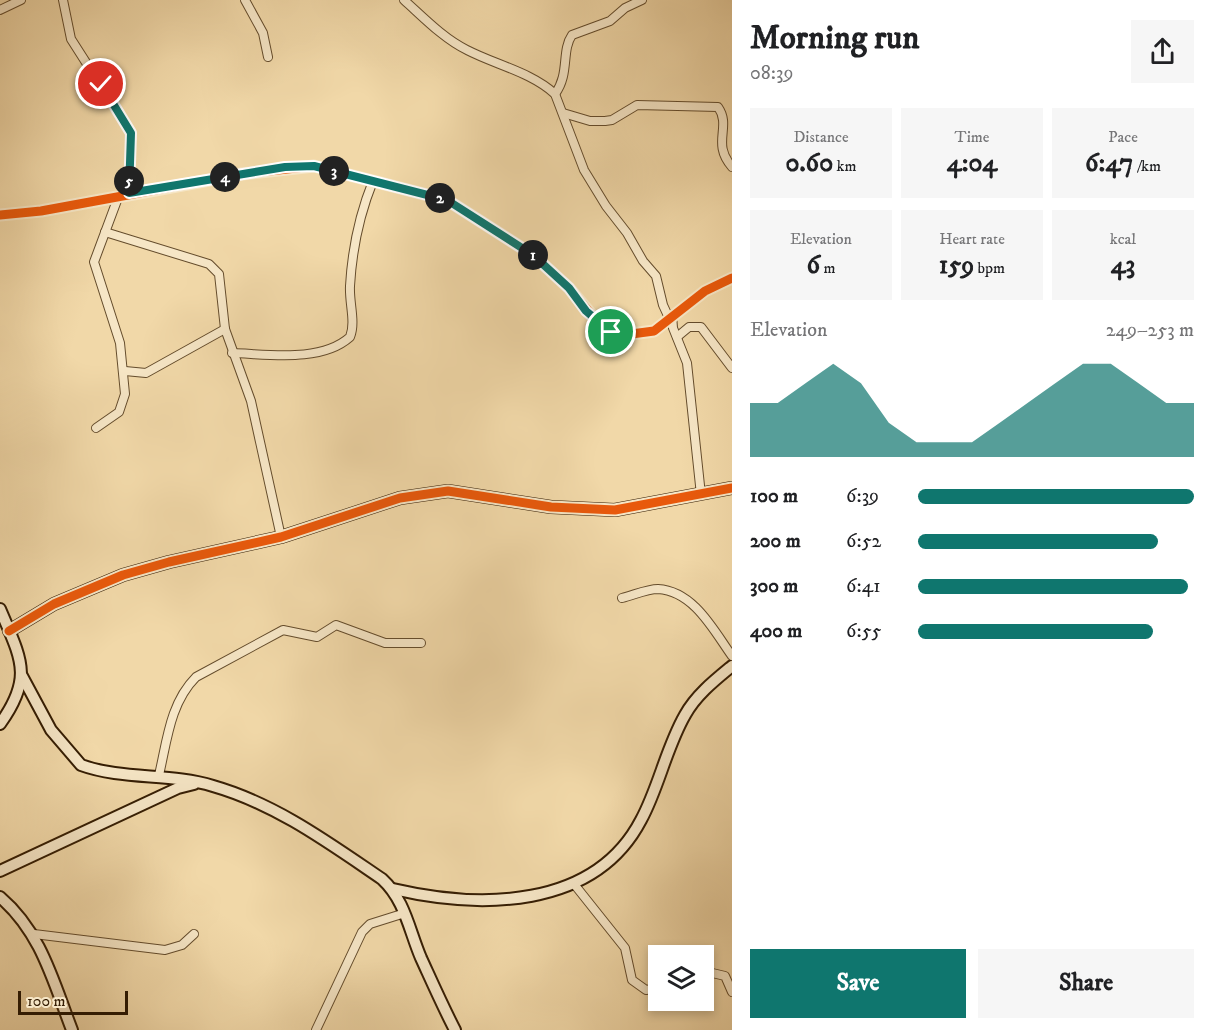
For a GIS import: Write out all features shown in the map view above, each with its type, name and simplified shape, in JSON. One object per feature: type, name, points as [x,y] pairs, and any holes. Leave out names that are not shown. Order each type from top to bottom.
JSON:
[{"type":"street","points":[[0,10],[21,0]]},
{"type":"street","points":[[63,0],[71,39],[131,133],[129,193]]},
{"type":"street","points":[[245,0],[262,33],[268,57]]},
{"type":"street","points":[[404,0],[458,45],[529,77],[555,94],[589,178],[627,233],[643,261],[656,276],[663,305],[671,316],[689,376],[690,409],[701,495]]},
{"type":"street","points":[[555,94],[563,79],[568,43],[572,35],[610,21],[625,8],[642,0]]},
{"type":"street","points":[[563,113],[590,121],[605,121],[621,116],[630,107],[646,104],[718,107],[723,117],[721,148],[732,166]]},
{"type":"street","points":[[0,215],[41,211],[129,193],[285,167],[314,166],[447,200],[533,255],[569,288],[586,311],[611,332],[624,335],[654,331],[676,335],[689,327],[701,327],[732,368]]},
{"type":"street","points":[[232,353],[310,353],[341,343],[350,337],[352,325],[350,286],[354,257],[366,198],[373,181]]},
{"type":"street","points":[[96,428],[112,419],[118,412],[125,394],[125,371],[110,306],[95,271],[96,254],[119,195]]},
{"type":"street","points":[[105,232],[215,266],[223,293],[225,329],[251,401],[281,537]]},
{"type":"street","points":[[654,331],[705,291],[732,278]]},
{"type":"street","points":[[125,371],[146,373],[225,329]]},
{"type":"street","points":[[9,631],[54,604],[123,575],[169,561],[281,537],[400,498],[448,490],[514,503],[589,510],[637,507],[732,488]]},
{"type":"street","points":[[622,598],[658,589],[683,599],[704,616],[732,656]]},
{"type":"street","points":[[0,609],[22,676],[51,729],[81,765],[201,783],[243,796],[277,811],[374,873],[393,889],[455,1030]]},
{"type":"street","points":[[159,776],[174,710],[187,686],[196,677],[284,630],[317,637],[336,625],[385,643],[422,643]]},
{"type":"street","points":[[393,889],[469,901],[539,895],[574,884],[600,867],[628,840],[642,819],[685,714],[700,694],[732,666]]},
{"type":"street","points":[[0,724],[15,703],[22,676]]},
{"type":"street","points":[[170,792],[175,785],[171,779]]},
{"type":"street","points":[[0,871],[170,792],[201,783]]},
{"type":"street","points":[[574,884],[625,948],[633,980],[648,990]]},
{"type":"street","points":[[0,897],[34,934],[72,1030]]},
{"type":"street","points":[[316,1030],[362,932],[370,924],[405,913]]},
{"type":"street","points":[[34,934],[165,950],[182,945],[194,934]]},
{"type":"street","points":[[714,973],[725,976],[732,992]]},
{"type":"cycle path","points":[[0,215],[41,211],[242,174],[314,166],[447,200],[533,255],[569,288],[600,325],[624,335],[654,331],[705,291],[732,278]]},
{"type":"cycle path","points":[[9,631],[54,604],[123,575],[169,562],[281,537],[400,498],[448,491],[551,507],[615,510],[732,488]]},
{"type":"route","points":[[101,84],[131,133],[129,193],[285,167],[314,166],[447,200],[533,255],[553,271],[586,311],[611,332]]}]
